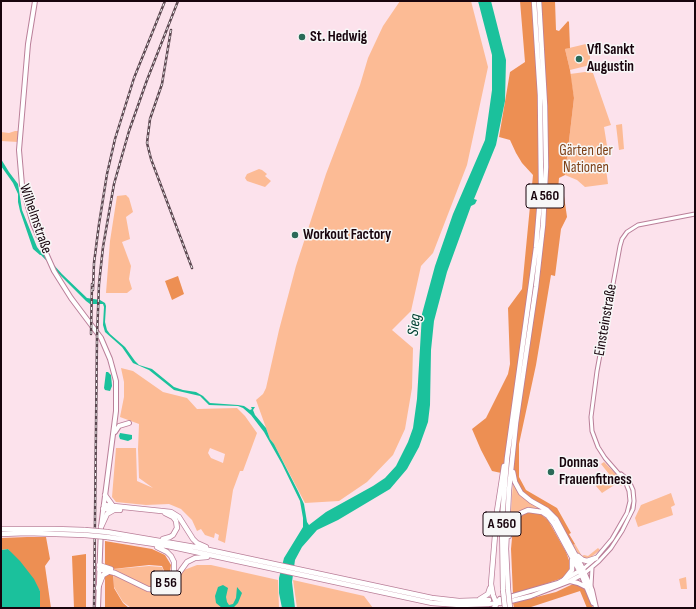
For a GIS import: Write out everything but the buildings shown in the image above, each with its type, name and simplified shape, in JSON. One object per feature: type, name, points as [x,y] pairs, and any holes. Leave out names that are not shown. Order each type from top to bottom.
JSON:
[{"type":"highway","name":"A 560","points":[[510,608],[506,590],[502,520],[510,436],[528,316],[539,218],[542,153],[534,1]]},
{"type":"highway","name":"A 560","points":[[505,608],[507,520],[513,454],[543,225],[546,167],[546,106],[539,1]]},
{"type":"highway","points":[[474,603],[486,597],[491,584],[497,511],[510,436]]},
{"type":"highway","points":[[513,454],[514,478],[518,490],[527,499],[547,510],[552,515],[578,556],[583,560],[596,558]]},
{"type":"highway","points":[[105,495],[114,508]]},
{"type":"highway","points":[[104,507],[166,513],[176,520],[177,528],[174,535],[167,539],[154,537],[148,538]]},
{"type":"highway","points":[[101,528],[108,514],[114,508],[171,512],[179,517],[189,535],[197,543],[223,553]]},
{"type":"highway","points":[[506,549],[513,520],[521,513],[533,509],[542,512],[550,519],[582,572]]},
{"type":"highway","name":"B 56","points":[[1,529],[55,529],[148,538],[223,553],[432,603],[488,604]]},
{"type":"highway","name":"B 56","points":[[1,534],[27,532],[85,532]]},
{"type":"highway","name":"B 56","points":[[107,534],[224,559],[273,566]]},
{"type":"highway","name":"B 56","points":[[99,567],[103,565],[147,586],[161,586],[170,580],[174,573],[174,562],[167,552],[161,548],[144,542]]},
{"type":"highway","points":[[571,546],[582,572]]},
{"type":"highway","points":[[99,567],[148,589],[160,590],[171,584],[187,562],[195,558],[204,556],[224,559]]},
{"type":"highway","points":[[564,580],[572,570],[572,556]]},
{"type":"highway","points":[[98,588],[103,575],[110,571]]},
{"type":"highway","points":[[491,584],[493,595],[497,603]]},
{"type":"highway","points":[[474,603],[488,604]]},
{"type":"main road","name":"Wilhelmstraße","points":[[35,1],[28,44],[20,144],[22,186],[33,224],[54,271],[71,298],[101,338],[110,359],[116,381],[117,401],[114,434],[101,528],[98,608]]},
{"type":"main road","points":[[114,434],[119,426],[129,423]]},
{"type":"main road","points":[[582,572],[596,608]]},
{"type":"main road","points":[[582,572],[592,590],[596,608]]},
{"type":"main road","name":"B 56","points":[[497,603],[540,589],[582,572]]},
{"type":"main road","name":"B 56","points":[[488,604],[531,596],[570,581],[582,572]]},
{"type":"main road","points":[[570,581],[578,582],[587,588]]},
{"type":"street","name":"Einsteinstraße","points":[[582,572],[608,545],[627,513],[630,505],[628,487],[598,447],[592,431],[591,417],[597,371],[622,239],[628,232],[638,225],[695,214]]},
{"type":"street","name":"Einsteinstraße","points":[[582,572],[592,567],[615,542],[633,509],[634,496],[632,486],[627,479],[618,472]]},
{"type":"street","points":[[592,567],[592,590]]},
{"type":"green space","points":[[400,1],[471,1],[488,67],[467,165],[433,253],[421,266],[411,311],[392,330],[413,348],[412,388],[405,429],[393,455],[367,482],[339,501],[305,503],[270,439],[256,400],[263,394],[266,388],[279,330],[296,266],[326,174],[360,85],[368,58],[383,26]]},
{"type":"green space","name":"Vfl Sankt Augustin","points":[[590,43],[590,65],[570,70],[565,49]]},
{"type":"green space","name":"Gärten der Nationen","points":[[585,72],[593,73],[611,125],[604,127],[608,152],[604,153],[608,184],[585,187],[577,180],[565,175],[574,98],[570,74]]},
{"type":"green space","points":[[622,124],[624,149],[619,150],[616,125]]},
{"type":"green space","points":[[19,131],[18,142],[1,141],[1,132],[9,133]]},
{"type":"green space","points":[[259,169],[267,174],[265,176],[271,181],[265,187],[247,181],[245,178],[247,174]]},
{"type":"green space","points":[[126,195],[129,198],[133,212],[126,217],[130,239],[122,242],[131,266],[129,279],[132,289],[127,293],[106,293],[110,241],[117,196]]},
{"type":"green space","points":[[121,368],[133,371],[163,392],[187,398],[197,409],[237,408],[245,416],[257,433],[243,471],[240,471],[233,490],[225,543],[218,540],[219,535],[215,533],[214,538],[205,535],[201,529],[197,531],[192,520],[181,509],[169,504],[146,505],[116,502],[112,497],[116,448],[136,448],[137,481],[153,488],[139,478],[139,424],[120,417],[124,397],[124,382]],"holes":[[[210,448],[225,454],[223,463],[211,458],[208,453]]]},
{"type":"green space","points":[[604,462],[617,475],[623,484],[621,486],[619,482],[602,493],[596,486],[609,474],[601,464]]},
{"type":"green space","points":[[513,482],[520,494],[546,511],[551,517],[540,510],[529,508],[518,513],[510,525]]},
{"type":"green space","points":[[671,493],[675,505],[671,507],[673,515],[638,527],[635,518],[641,505]]},
{"type":"green space","points":[[575,544],[582,556],[588,556],[598,548],[600,550],[589,559],[586,559],[579,555],[573,545]]},
{"type":"green space","points":[[197,565],[211,565],[278,580],[279,608],[131,608],[123,602],[114,587],[114,569],[149,566],[162,567],[166,577]]},
{"type":"green space","points":[[686,577],[687,589],[681,589],[679,579]]},
{"type":"green space","points":[[293,580],[364,596],[373,608],[297,608]]},
{"type":"shaded area","points":[[478,1],[491,1],[506,60],[505,101],[496,145],[474,199],[477,200],[475,204],[471,206],[447,272],[434,321],[431,350],[430,405],[428,422],[419,447],[407,469],[390,489],[338,520],[317,530],[302,547],[295,560],[292,582],[295,608],[282,608],[279,593],[279,578],[284,558],[303,527],[303,518],[300,501],[264,432],[251,415],[243,408],[238,406],[209,405],[200,396],[174,390],[149,370],[133,363],[122,347],[105,332],[103,325],[103,304],[90,304],[86,301],[41,255],[33,249],[20,211],[18,194],[13,183],[1,166],[1,159],[18,184],[22,210],[37,247],[40,251],[42,250],[62,274],[87,298],[100,300],[105,303],[105,322],[107,330],[125,347],[139,365],[152,369],[174,387],[196,392],[210,403],[244,406],[250,410],[252,409],[251,407],[255,407],[253,410],[255,415],[266,428],[270,439],[274,444],[304,504],[307,522],[309,525],[326,512],[385,478],[396,466],[413,428],[417,399],[422,314],[435,266],[453,214],[485,140],[492,90],[492,55]]},
{"type":"shaded area","points":[[520,1],[555,1],[556,30],[559,31],[568,21],[569,22],[570,48],[565,49],[574,98],[565,175],[559,178],[558,190],[561,196],[564,196],[567,217],[561,229],[555,276],[551,275],[536,365],[519,444],[519,477],[526,490],[557,508],[571,533],[569,534],[575,544],[573,545],[559,521],[522,493],[515,476],[492,471],[472,429],[486,418],[508,374],[510,364],[508,308],[522,289],[533,175],[522,163],[510,140],[499,137],[510,72],[525,62]]},
{"type":"shaded area","points":[[178,276],[184,294],[172,300],[165,281]]},
{"type":"shaded area","points":[[106,372],[111,375],[112,386],[110,391],[105,390],[104,388]]},
{"type":"shaded area","points":[[120,433],[132,435],[132,439],[128,441],[120,439]]},
{"type":"shaded area","points":[[529,512],[538,512],[548,520],[566,552],[570,563],[570,568],[565,576],[560,579],[513,595],[511,549],[513,527],[521,515]]},
{"type":"shaded area","points":[[46,537],[50,559],[45,566],[51,608],[40,608],[40,591],[8,549],[1,550],[1,538]]},
{"type":"shaded area","points":[[105,541],[152,549],[165,555],[171,565],[170,572],[165,573],[162,566],[149,565],[113,569],[114,588],[123,603],[129,608],[105,608]]},
{"type":"shaded area","points":[[8,549],[20,561],[34,579],[40,591],[40,608],[1,608],[1,550]]},
{"type":"shaded area","points":[[86,554],[86,608],[74,608],[72,556]]},
{"type":"shaded area","points":[[573,584],[582,586],[593,608],[587,608],[580,591],[528,608],[514,608],[513,603],[556,592]]},
{"type":"shaded area","points":[[223,585],[228,588],[226,597],[229,605],[233,604],[236,598],[237,587],[242,593],[238,603],[233,608],[222,608],[216,603],[215,596],[218,587]]},
{"type":"railway","points":[[93,290],[94,263],[99,224],[107,174],[115,139],[134,78],[165,1]]},
{"type":"railway","points":[[94,608],[97,337],[99,284],[103,247],[114,184],[129,131],[178,1]]},
{"type":"railway","points":[[171,30],[162,84],[150,119],[147,143],[151,159],[192,268]]},
{"type":"railway","points":[[91,334],[92,284]]},
{"type":"place","name":"St. Hedwig","points":[[302,37]]},
{"type":"place","name":"Vfl Sankt Augustin","points":[[579,59]]},
{"type":"place","name":"Workout Factory","points":[[295,235]]},
{"type":"place","name":"Donnas Frauenfitness","points":[[551,472]]},
{"type":"water label","name":"Sieg","points":[[415,325]]}]
